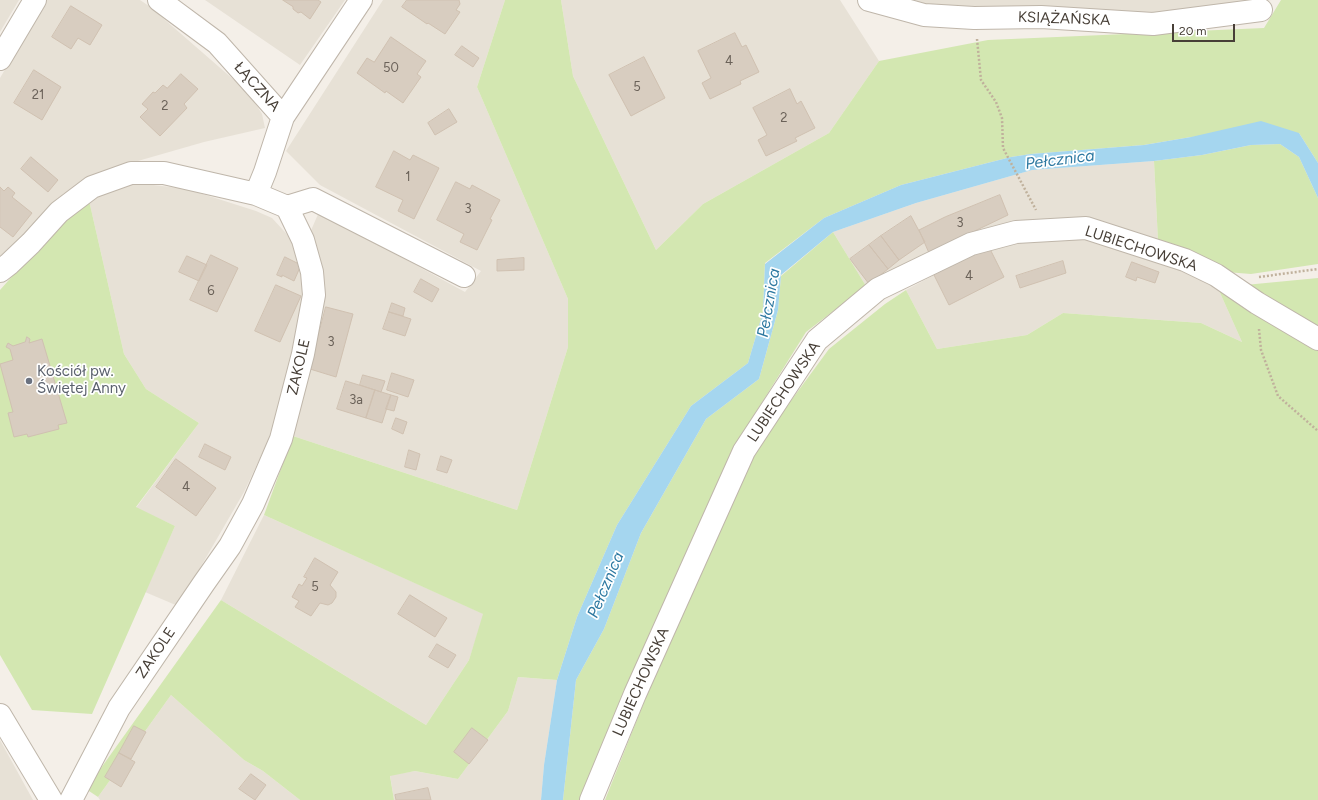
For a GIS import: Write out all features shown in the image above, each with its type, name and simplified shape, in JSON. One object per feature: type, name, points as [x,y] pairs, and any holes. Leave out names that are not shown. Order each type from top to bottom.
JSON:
[{"type":"street","points":[[0,59],[35,0]]},
{"type":"street","name":"ŁĄCZNA","points":[[159,0],[217,43],[283,117],[361,0]]},
{"type":"street","name":"KSIĄŻAŃSKA","points":[[869,0],[924,15],[974,18],[1041,17],[1153,24],[1261,10]]},
{"type":"street","points":[[256,194],[265,172],[283,117]]},
{"type":"street","points":[[0,271],[31,243],[59,212],[92,188],[132,173],[164,173],[256,194],[287,208],[313,198],[464,276]]},
{"type":"street","name":"ZAKOLE","points":[[71,800],[119,708],[230,546],[253,504],[281,439],[303,354],[314,295],[312,272],[303,240],[287,208]]},
{"type":"street","name":"LUBIECHOWSKA","points":[[591,800],[635,694],[744,451],[817,340],[878,289],[971,244],[1016,232],[1086,228],[1185,260],[1216,275],[1257,303],[1318,339]]},
{"type":"street","points":[[0,715],[51,800]]},
{"type":"path","points":[[974,18],[981,80],[996,102],[1002,118],[1003,148],[1027,192]]},
{"type":"path","points":[[1253,278],[1318,269]]},
{"type":"path","points":[[1257,303],[1261,350],[1278,396],[1318,431]]},
{"type":"shaded area","points":[[0,0],[19,0],[0,32]]},
{"type":"shaded area","points":[[46,0],[140,0],[149,6],[249,93],[262,114],[265,128],[204,142],[110,169],[63,194],[43,217],[0,256],[0,78]]},
{"type":"shaded area","points":[[205,0],[345,0],[300,65]]},
{"type":"shaded area","points":[[383,0],[505,0],[477,87],[568,299],[568,347],[517,510],[293,436],[309,235],[319,212],[465,292],[481,271],[320,185],[286,151]]},
{"type":"shaded area","points":[[561,0],[840,0],[879,61],[829,133],[703,204],[656,250],[573,76]]},
{"type":"shaded area","points":[[902,0],[1272,0],[1146,15],[925,6]]},
{"type":"shaded area","points":[[1154,161],[1158,241],[1088,219],[866,286],[833,232],[916,203],[1032,170]]},
{"type":"shaded area","points":[[145,184],[187,189],[256,211],[272,218],[295,243],[307,296],[296,354],[268,441],[244,492],[178,606],[145,592],[175,526],[136,508],[199,423],[146,389],[124,354],[88,196],[116,186]]},
{"type":"shaded area","points":[[1087,235],[1184,265],[1217,286],[1242,342],[1201,323],[1063,313],[1027,335],[937,349],[906,290],[994,243]]},
{"type":"shaded area","points":[[264,515],[484,614],[469,660],[426,725],[221,600]]},
{"type":"shaded area","points":[[518,677],[557,680],[544,765],[541,800],[394,800],[390,775],[415,771],[458,779],[508,711]]},
{"type":"shaded area","points":[[171,695],[244,760],[263,771],[300,800],[100,800],[98,797]]},
{"type":"shaded area","points":[[0,740],[33,800],[0,800]]},
{"type":"green space","points":[[505,0],[561,0],[573,76],[656,250],[703,204],[829,133],[879,61],[988,40],[1264,28],[1281,0],[1318,0],[1318,163],[1299,133],[1191,137],[1144,145],[1031,154],[1011,157],[901,185],[824,218],[765,263],[763,312],[748,363],[691,406],[617,525],[577,617],[557,680],[518,677],[508,711],[458,779],[415,771],[390,776],[394,800],[300,800],[263,771],[244,760],[171,695],[98,797],[86,789],[221,600],[426,725],[469,660],[483,614],[264,515],[293,436],[517,510],[568,347],[568,299],[477,87]]},
{"type":"green space","points":[[1280,144],[1299,157],[1318,198],[1318,264],[1251,274],[1226,272],[1158,241],[1154,161],[1202,155],[1251,145]]},
{"type":"green space","points":[[88,196],[124,354],[146,389],[199,423],[136,507],[175,526],[92,714],[32,710],[0,655],[0,290],[62,220]]},
{"type":"green space","points":[[833,232],[866,286],[806,332],[736,444],[582,800],[563,800],[576,680],[604,629],[641,533],[706,419],[759,379],[778,310],[781,276]]},
{"type":"green space","points":[[1318,278],[1318,329],[1245,285]]},
{"type":"green space","points":[[1217,286],[1318,349],[1318,800],[605,800],[648,692],[751,455],[829,349],[885,304],[906,290],[937,349],[1027,335],[1063,313],[1201,323],[1242,342]]},
{"type":"water","name":"Pełcznica","points":[[1261,121],[1299,133],[1318,163],[1318,198],[1299,157],[1280,144],[1251,145],[1202,155],[1154,161],[1032,170],[916,203],[833,232],[781,275],[778,310],[759,379],[706,419],[641,533],[604,629],[576,680],[563,800],[541,800],[544,765],[557,680],[577,617],[617,525],[691,406],[748,363],[763,312],[765,264],[824,218],[901,185],[1011,157],[1144,145],[1191,137]]},
{"type":"building","points":[[283,0],[318,0],[321,2],[310,19],[301,12],[298,13],[293,9],[293,7]]},
{"type":"building","points":[[407,0],[459,0],[460,4],[456,10],[460,12],[445,34],[402,7]]},
{"type":"building","points":[[71,6],[102,25],[90,45],[78,38],[71,49],[52,37]]},
{"type":"building","points":[[735,33],[742,47],[746,45],[759,72],[740,81],[741,84],[710,99],[702,83],[711,78],[698,51]]},
{"type":"building","points":[[391,37],[426,61],[417,74],[421,77],[403,103],[386,91],[385,93],[357,73],[367,58],[374,62]]},
{"type":"building","points":[[462,46],[479,58],[473,67],[455,55]]},
{"type":"building","points":[[644,57],[665,98],[631,116],[609,75]]},
{"type":"building","points":[[34,70],[61,87],[42,120],[14,103]]},
{"type":"building","points":[[181,74],[198,89],[184,104],[187,108],[160,136],[140,117],[148,109],[142,104],[153,92],[155,93],[163,85],[167,88]]},
{"type":"building","points":[[790,89],[797,104],[801,101],[815,128],[795,138],[797,141],[766,156],[758,140],[767,135],[753,108]]},
{"type":"building","points":[[449,109],[457,122],[435,135],[428,123]]},
{"type":"building","points":[[394,151],[410,160],[413,155],[439,168],[414,219],[398,211],[403,200],[376,187]]},
{"type":"building","points":[[31,157],[58,180],[48,192],[21,169]]},
{"type":"building","points":[[456,182],[470,189],[472,185],[500,200],[477,250],[460,242],[464,234],[437,220]]},
{"type":"building","points":[[0,187],[4,191],[8,187],[15,193],[12,197],[32,213],[13,237],[0,227]]},
{"type":"building","points":[[1000,195],[1008,215],[929,253],[919,230],[945,217]]},
{"type":"building","points":[[911,216],[925,242],[899,260],[881,236]]},
{"type":"building","points":[[881,236],[899,260],[888,269],[869,245]]},
{"type":"building","points":[[869,245],[888,269],[869,284],[850,259]]},
{"type":"building","points":[[989,247],[1004,277],[949,305],[934,275]]},
{"type":"building","points":[[211,255],[238,268],[217,312],[190,300]]},
{"type":"building","points":[[187,256],[207,265],[199,281],[179,272]]},
{"type":"building","points":[[285,257],[301,265],[294,281],[282,275],[282,277],[277,275]]},
{"type":"building","points":[[524,258],[524,270],[497,271],[497,260]]},
{"type":"building","points":[[1063,261],[1066,273],[1020,288],[1016,276]]},
{"type":"building","points":[[1132,262],[1159,272],[1155,283],[1137,277],[1136,281],[1126,277]]},
{"type":"building","points":[[421,279],[439,289],[432,302],[414,292]]},
{"type":"building","points":[[276,285],[301,296],[280,342],[255,331]]},
{"type":"building","points":[[392,303],[405,308],[403,316],[389,312]]},
{"type":"building","points":[[326,307],[353,314],[336,377],[310,369]]},
{"type":"building","points":[[389,312],[411,319],[405,336],[383,329]]},
{"type":"building","name":"Kościół pw. Świętej Anny","points":[[27,337],[30,339],[29,343],[42,339],[67,423],[58,425],[59,429],[28,437],[27,434],[14,437],[8,413],[13,412],[0,364],[13,360],[10,349],[6,347],[8,343],[13,346],[25,342]]},
{"type":"building","points":[[392,373],[414,380],[408,397],[387,390]]},
{"type":"building","points":[[363,375],[385,381],[381,392],[360,385]]},
{"type":"building","points":[[346,381],[375,390],[366,418],[337,409]]},
{"type":"building","points":[[375,390],[391,395],[382,423],[366,418]]},
{"type":"building","points":[[391,395],[398,397],[394,411],[386,409]]},
{"type":"building","points":[[396,418],[407,422],[403,434],[392,429]]},
{"type":"building","points":[[205,444],[231,457],[225,470],[199,457]]},
{"type":"building","points":[[409,450],[420,454],[416,470],[405,467]]},
{"type":"building","points":[[441,456],[452,460],[447,473],[437,470]]},
{"type":"building","points":[[176,459],[216,488],[196,516],[156,487]]},
{"type":"building","points":[[315,558],[338,572],[330,585],[336,592],[336,597],[332,603],[328,605],[320,603],[311,616],[295,607],[299,601],[292,597],[299,584],[302,586],[307,578],[304,577]]},
{"type":"building","points":[[410,595],[447,618],[435,637],[398,614]]},
{"type":"building","points":[[437,644],[456,655],[448,668],[429,657]]},
{"type":"building","points":[[134,726],[146,732],[131,759],[119,753]]},
{"type":"building","points":[[472,728],[488,740],[469,764],[454,752]]},
{"type":"building","points":[[119,753],[135,762],[121,787],[105,777]]},
{"type":"building","points":[[251,774],[266,785],[255,800],[239,789]]},
{"type":"building","points":[[428,788],[431,800],[396,800],[395,795]]},
{"type":"place","name":"Kościół pw. Świętej Anny","points":[[29,381]]}]
